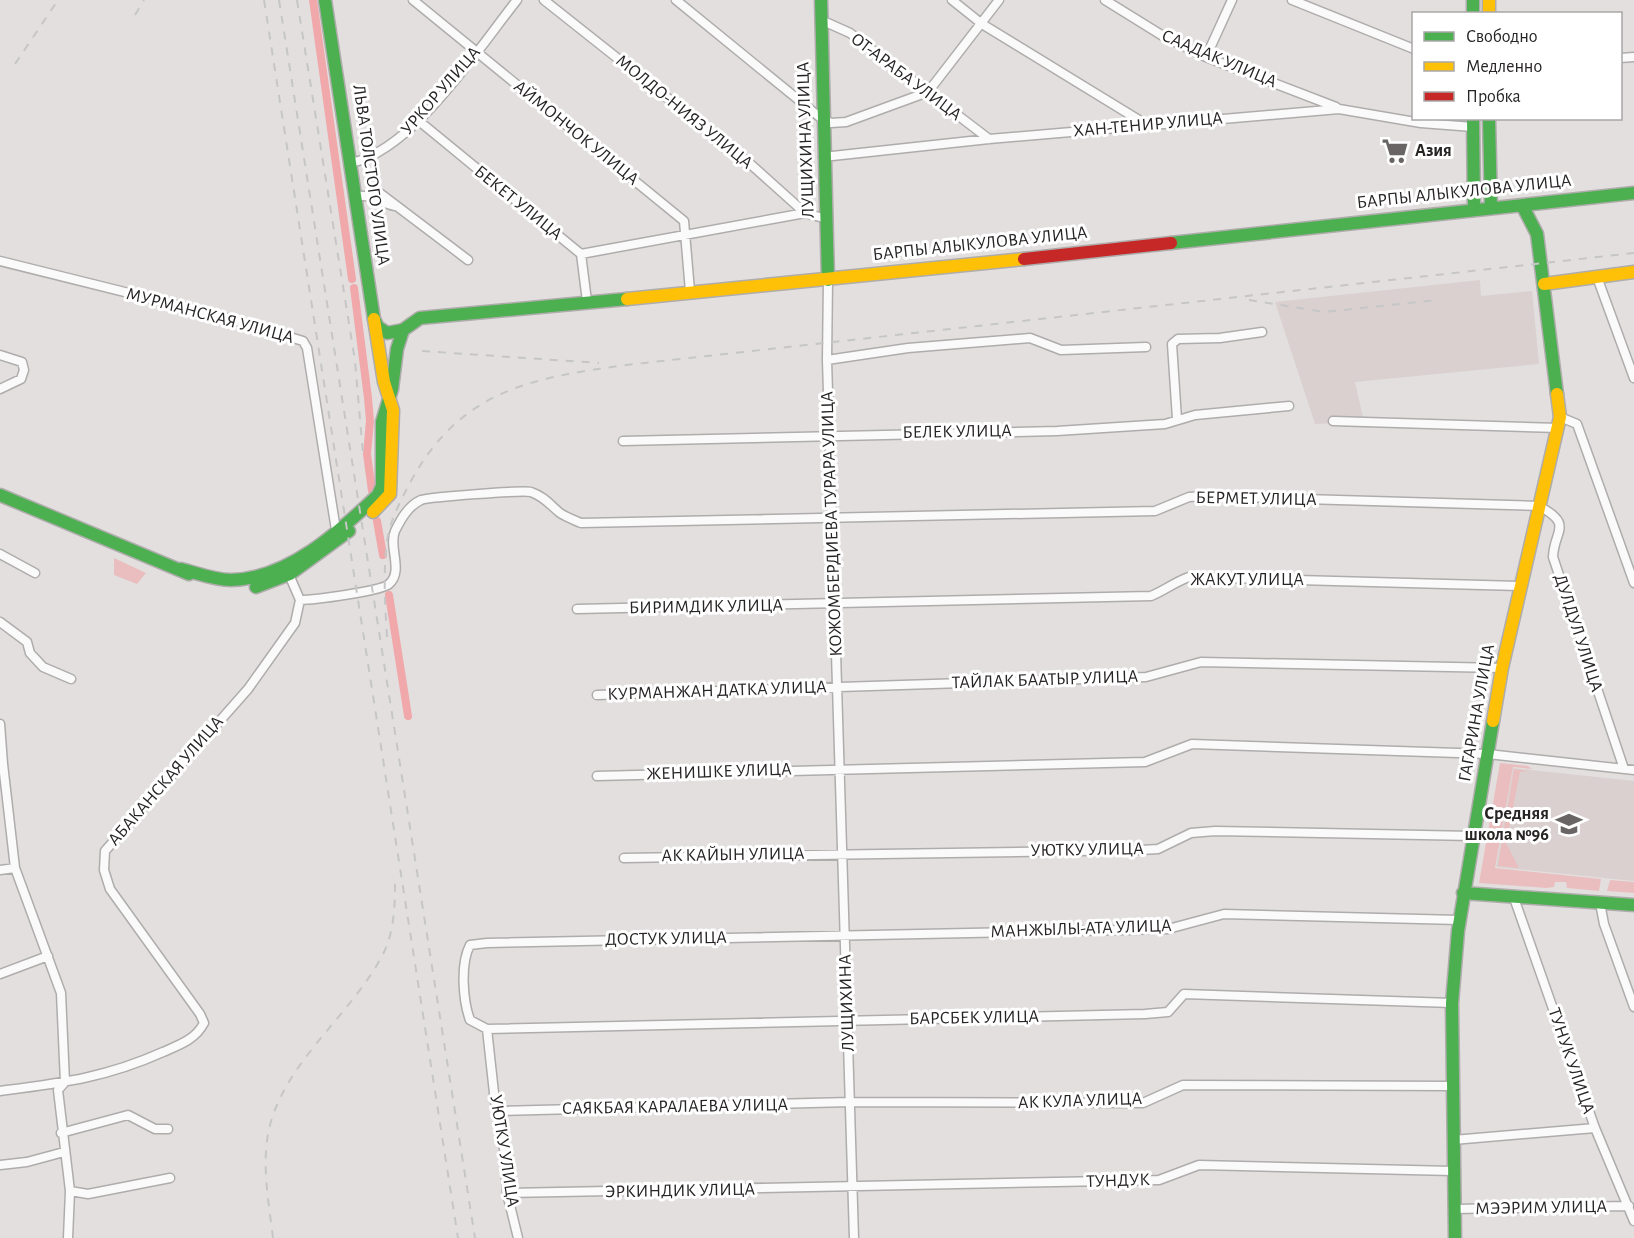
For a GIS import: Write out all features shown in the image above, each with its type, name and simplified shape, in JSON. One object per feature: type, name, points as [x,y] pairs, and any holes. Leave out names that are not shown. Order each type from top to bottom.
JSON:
[{"type":"main road","name":"ЛЬВА ТОЛСТОГО УЛИЦА","points":[[325,0],[384,382],[389,398]]},
{"type":"main road","name":"ЛУЩИХИНА УЛИЦА","points":[[819,1],[828,280]]},
{"type":"main road","points":[[1489,120],[1491,208]]},
{"type":"main road","points":[[1473,123],[1474,209]]},
{"type":"main road","name":"БАРПЫ АЛЫКУЛОВА УЛИЦА","points":[[403,330],[415,320],[436,315],[828,280],[1634,193]]},
{"type":"main road","name":"ГАГАРИНА УЛИЦА","points":[[1455,1238],[1452,1003],[1459,920],[1502,668],[1519,586],[1560,422],[1538,234],[1522,205]]},
{"type":"main road","points":[[1544,284],[1634,272]]},
{"type":"main road","points":[[287,570],[381,490],[381,436],[384,412],[403,330],[387,333],[378,327],[374,319]]},
{"type":"main road","points":[[0,495],[181,569],[203,582],[227,589],[259,586],[349,532],[390,494],[393,410],[389,398]]},
{"type":"main road","points":[[1463,893],[1634,905]]},
{"type":"street","name":"АЙМОНЧОК УЛИЦА","points":[[413,0],[684,221],[686,232]]},
{"type":"street","name":"УРКОР УЛИЦА","points":[[351,164],[392,146],[419,121],[517,0]]},
{"type":"street","name":"МОЛДО-НИЯЗ УЛИЦА","points":[[544,0],[747,162],[805,213],[826,219]]},
{"type":"street","points":[[676,0],[822,119],[831,123],[846,122],[928,92],[999,0]]},
{"type":"street","points":[[952,0],[982,24],[1148,125]]},
{"type":"street","name":"СААДАК УЛИЦА","points":[[1105,0],[1163,36],[1206,57],[1339,109]]},
{"type":"street","points":[[1206,57],[1232,0]]},
{"type":"street","points":[[1292,0],[1412,49]]},
{"type":"street","name":"ОТ-АРАБА УЛИЦА","points":[[821,20],[850,33],[989,138]]},
{"type":"street","name":"ХАН-ТЕНИР УЛИЦА","points":[[823,157],[989,138],[1339,109],[1421,123],[1473,123]]},
{"type":"street","name":"БЕКЕТ УЛИЦА","points":[[419,121],[581,254]]},
{"type":"street","points":[[373,188],[468,260]]},
{"type":"street","points":[[356,196],[368,195],[383,204],[395,206]]},
{"type":"street","points":[[587,301],[581,254],[686,232],[805,213]]},
{"type":"street","points":[[686,232],[690,291]]},
{"type":"street","name":"МУРМАНСКАЯ УЛИЦА","points":[[0,261],[213,314],[295,336],[303,341],[308,348],[336,530]]},
{"type":"street","points":[[1597,277],[1634,378]]},
{"type":"street","name":"КОЖОМБЕРДИЕВА ТУРАРА УЛИЦА","points":[[828,280],[827,360],[840,768]]},
{"type":"street","points":[[1177,419],[1172,344],[1178,339],[1220,339],[1262,332]]},
{"type":"street","points":[[827,360],[908,348],[1030,338],[1060,350],[1146,347]]},
{"type":"street","points":[[0,355],[22,362],[24,370],[21,379],[0,389]]},
{"type":"street","name":"БЕЛЕК УЛИЦА","points":[[623,441],[1057,431],[1166,424],[1195,415],[1288,406]]},
{"type":"street","points":[[1333,421],[1577,424],[1634,583]]},
{"type":"street","points":[[287,570],[300,600],[332,599],[343,594],[385,588],[392,582],[396,570],[393,535],[404,513],[422,500],[528,491],[546,499],[561,514],[581,523],[832,517]]},
{"type":"street","name":"БЕРМЕТ УЛИЦА","points":[[832,517],[1155,511],[1189,497],[1204,495],[1539,506]]},
{"type":"street","name":"ДУЛДУЛ УЛИЦА","points":[[1539,506],[1553,514],[1558,523],[1560,538],[1553,557],[1624,770]]},
{"type":"street","points":[[0,554],[35,573]]},
{"type":"street","name":"ЖАКУТ УЛИЦА","points":[[835,604],[1151,596],[1173,582],[1189,578],[1519,586]]},
{"type":"street","name":"АБАКАНСКАЯ УЛИЦА","points":[[0,1091],[99,1077],[133,1066],[190,1040],[204,1023],[200,1014],[110,889],[104,870],[105,851],[248,689],[295,623],[300,600]]},
{"type":"street","name":"БИРИМДИК УЛИЦА","points":[[577,609],[835,604]]},
{"type":"street","points":[[0,622],[27,642],[30,653],[43,667],[71,679]]},
{"type":"street","name":"ТАЙЛАК БААТЫР УЛИЦА","points":[[837,686],[1146,677],[1202,662],[1502,668]]},
{"type":"street","name":"КУРМАНЖАН ДАТКА УЛИЦА","points":[[597,695],[837,686]]},
{"type":"street","points":[[0,724],[2,764],[15,868],[61,993],[65,1082],[58,1090],[61,1133],[70,1191],[68,1238]]},
{"type":"street","name":"ЖЕНИШКЕ УЛИЦА","points":[[597,776],[1145,762],[1192,744],[1488,753],[1634,770]]},
{"type":"street","name":"ЛУЩИХИНА","points":[[840,768],[854,1238]]},
{"type":"street","name":"УЮТКУ УЛИЦА","points":[[842,853],[1158,849],[1191,833],[1215,831],[1473,836]]},
{"type":"street","name":"АК КАЙЫН УЛИЦА","points":[[624,858],[842,853]]},
{"type":"street","points":[[0,870],[15,868]]},
{"type":"street","name":"ТУНУК УЛИЦА","points":[[1514,898],[1595,1128],[1634,1221]]},
{"type":"street","points":[[1600,903],[1604,924],[1634,1007]]},
{"type":"street","name":"МАНЖЫЛЫ-АТА УЛИЦА","points":[[845,936],[1168,929],[1224,914],[1459,920]]},
{"type":"street","name":"ДОСТУК УЛИЦА","points":[[487,1029],[470,1020],[466,1010],[465,964],[470,945],[845,936]]},
{"type":"street","points":[[0,974],[48,956]]},
{"type":"street","name":"БАРСБЕК УЛИЦА","points":[[487,1029],[1145,1014],[1168,1012],[1184,994],[1452,1003]]},
{"type":"street","name":"УЮТКУ УЛИЦА","points":[[487,1029],[495,1101],[502,1119],[507,1194],[518,1238]]},
{"type":"street","name":"АК КУЛА УЛИЦА","points":[[850,1102],[1143,1103],[1183,1085],[1452,1086]]},
{"type":"street","name":"САЯКБАЯ КАРАЛАЕВА УЛИЦА","points":[[499,1111],[850,1102]]},
{"type":"street","points":[[61,1133],[128,1115],[155,1129],[168,1129]]},
{"type":"street","points":[[1453,1140],[1595,1128]]},
{"type":"street","points":[[0,1165],[27,1162],[64,1152]]},
{"type":"street","name":"ТУНДУК","points":[[853,1188],[1159,1180],[1199,1165],[1453,1171]]},
{"type":"street","points":[[70,1191],[88,1194],[170,1178]]},
{"type":"street","name":"ЭРКИНДИК УЛИЦА","points":[[507,1194],[853,1188]]},
{"type":"street","name":"МЭЭРИМ УЛИЦА","points":[[1454,1209],[1629,1206]]},
{"type":"shaded area","points":[[1480,280],[1481,296],[1532,291],[1539,364],[1355,382],[1364,422],[1315,424],[1275,302]]},
{"type":"shaded area","points":[[114,558],[146,573],[137,584],[114,575]]},
{"type":"shaded area","points":[[1500,763],[1528,766],[1532,769],[1513,767],[1495,868],[1601,879],[1599,891],[1567,888],[1566,882],[1555,882],[1554,887],[1546,888],[1479,883]]},
{"type":"shaded area","name":"Средняя школа №96","points":[[1513,768],[1634,781],[1634,881],[1496,867]]},
{"type":"shaded area","points":[[1514,769],[1530,771],[1520,772],[1506,843],[1519,868],[1498,866]]},
{"type":"shaded area","points":[[1610,880],[1634,882],[1634,893],[1607,891]]},
{"type":"waterway","points":[[313,0],[352,279]]},
{"type":"waterway","points":[[354,288],[368,398],[370,421],[367,454],[372,491]]},
{"type":"waterway","points":[[377,521],[383,555]]},
{"type":"waterway","points":[[389,595],[408,716]]},
{"type":"railway","points":[[15,64],[58,0]]},
{"type":"railway","points":[[135,15],[144,0]]},
{"type":"railway","points":[[264,0],[458,1238]]},
{"type":"railway","points":[[279,0],[475,1238]]},
{"type":"railway","points":[[297,0],[355,361],[363,454]]},
{"type":"railway","points":[[387,637],[385,577],[388,533],[411,481],[431,450],[452,426],[476,408],[529,383],[626,365],[1634,253]]},
{"type":"railway","points":[[1249,300],[1324,312],[1437,300]]},
{"type":"railway","points":[[422,351],[599,363]]},
{"type":"railway","points":[[273,1238],[267,1186],[266,1147],[276,1108],[303,1061],[356,995],[385,950],[393,917],[395,883]]},
{"type":"traffic: fast","points":[[325,0],[374,319],[378,327],[387,333],[403,330]]},
{"type":"traffic: fast","points":[[821,0],[828,280]]},
{"type":"traffic: fast","points":[[1473,0],[1473,12]]},
{"type":"traffic: fast","points":[[1473,120],[1474,209]]},
{"type":"traffic: fast","points":[[1489,120],[1491,208]]},
{"type":"traffic: fast","points":[[1171,243],[1634,193]]},
{"type":"traffic: fast","points":[[1522,205],[1537,234],[1557,394]]},
{"type":"traffic: fast","points":[[181,569],[225,580],[252,578],[273,572],[329,538],[378,495],[382,486],[382,422],[392,389],[397,349],[403,330],[420,318],[627,299]]},
{"type":"traffic: fast","points":[[0,495],[189,574]]},
{"type":"traffic: fast","points":[[256,587],[290,574],[349,531]]},
{"type":"traffic: fast","points":[[1455,1238],[1452,1003],[1458,931],[1493,721]]},
{"type":"traffic: fast","points":[[1463,893],[1634,905]]},
{"type":"traffic: slow","points":[[1489,0],[1489,12]]},
{"type":"traffic: slow","points":[[627,299],[1024,259]]},
{"type":"traffic: slow","points":[[1544,284],[1634,272]]},
{"type":"traffic: slow","points":[[373,512],[390,494],[393,410],[384,382],[374,319]]},
{"type":"traffic: slow","points":[[1493,721],[1502,668],[1560,417],[1557,394]]},
{"type":"traffic: jam","points":[[1024,259],[1171,243]]},
{"type":"place","name":"Азия","points":[[1395,151]]},
{"type":"place","name":"Средняя школа №96","points":[[1569,824]]}]
